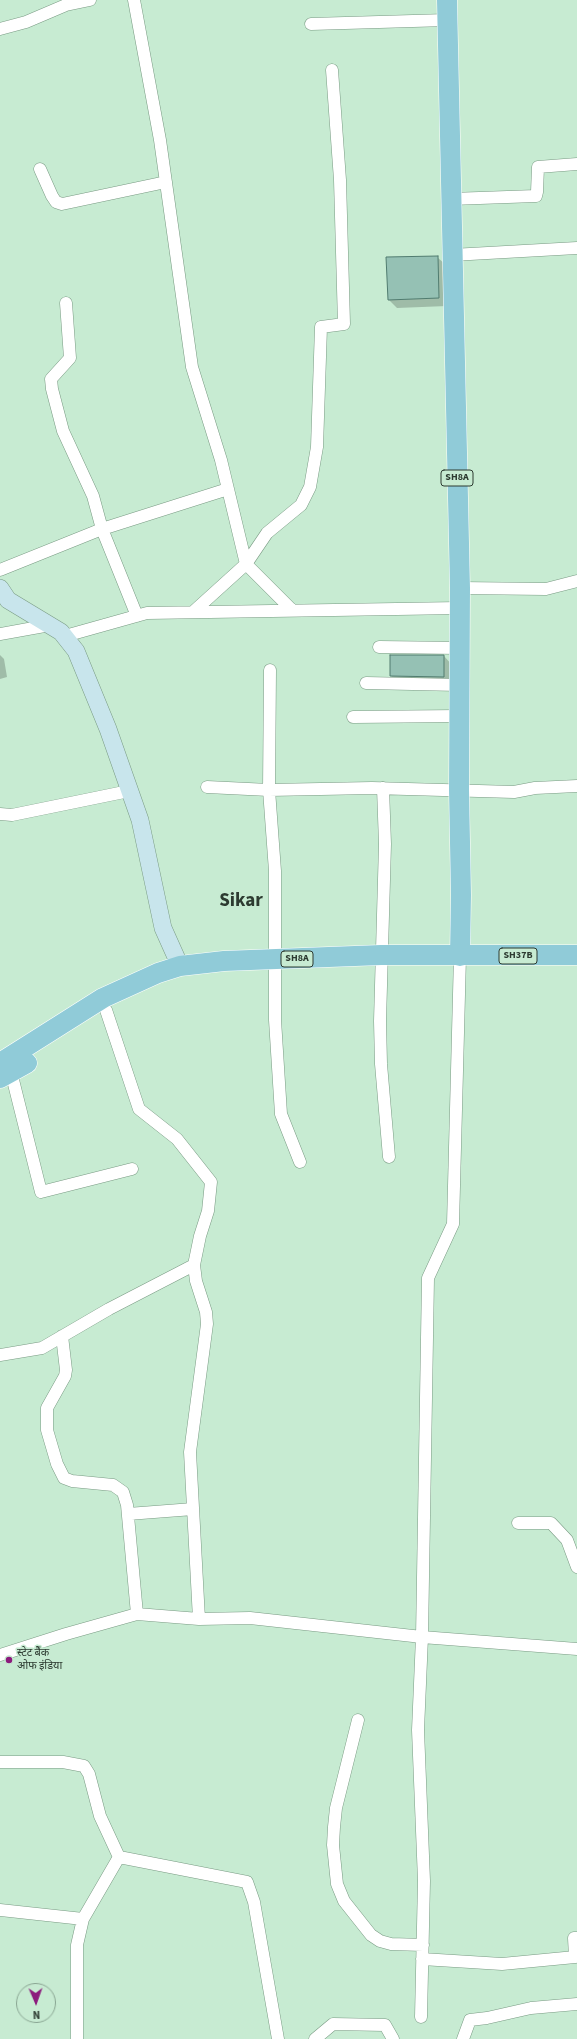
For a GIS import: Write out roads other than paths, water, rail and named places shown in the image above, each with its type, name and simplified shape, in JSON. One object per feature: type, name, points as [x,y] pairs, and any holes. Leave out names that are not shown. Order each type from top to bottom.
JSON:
[{"type":"main road","name":"SH8A","points":[[4,1071],[103,998],[139,983],[158,973],[180,966],[224,961],[381,955],[460,956],[462,895],[459,790],[460,588],[447,0]]},
{"type":"main road","name":"SH37B","points":[[460,956],[577,955]]},
{"type":"main road","name":"SH8A","points":[[4,1071],[106,1010],[139,983]]},
{"type":"street","points":[[0,29],[26,22],[66,5],[90,0]]},
{"type":"street","points":[[134,0],[160,140],[192,367],[221,460],[246,564],[292,610]]},
{"type":"street","points":[[310,24],[447,20]]},
{"type":"street","points":[[193,612],[246,564],[267,533],[301,505],[310,487],[317,447],[321,327],[344,324],[340,180],[334,121],[332,70]]},
{"type":"street","points":[[451,199],[536,196],[538,167],[577,164]]},
{"type":"street","points":[[40,169],[52,196],[56,202],[62,204],[166,182]]},
{"type":"street","points":[[452,255],[577,248]]},
{"type":"street","points":[[66,303],[70,358],[52,379],[52,389],[63,431],[93,496],[102,529],[137,616]]},
{"type":"street","points":[[0,570],[102,529],[228,489]]},
{"type":"street","points":[[460,588],[546,590],[577,581]]},
{"type":"street","points":[[0,588],[8,600],[61,632],[76,651],[108,729],[140,820],[163,928],[180,966]]},
{"type":"street","points":[[65,636],[147,613],[459,608]]},
{"type":"street","points":[[0,634],[50,625]]},
{"type":"street","points":[[379,647],[459,648]]},
{"type":"street","points":[[270,670],[269,790],[274,871],[275,1020],[281,1114],[300,1162]]},
{"type":"street","points":[[366,683],[459,685]]},
{"type":"street","points":[[353,717],[459,716]]},
{"type":"street","points":[[207,787],[269,790],[383,788],[514,792],[535,788],[577,786]]},
{"type":"street","points":[[383,788],[385,844],[381,955],[381,1050],[389,1156]]},
{"type":"street","points":[[0,814],[12,814],[129,791]]},
{"type":"street","points":[[421,2017],[424,1881],[418,1730],[422,1637],[428,1278],[452,1224],[460,956]]},
{"type":"street","points":[[106,1010],[139,1109],[177,1140],[210,1182],[208,1211],[200,1236],[194,1265],[196,1281],[208,1324],[190,1452],[199,1619]]},
{"type":"street","points":[[4,1071],[41,1192],[132,1169]]},
{"type":"street","points":[[0,1355],[42,1348],[109,1309],[194,1265]]},
{"type":"street","points":[[62,1336],[66,1370],[46,1408],[47,1430],[57,1464],[64,1478],[72,1481],[113,1485],[119,1488],[125,1498],[128,1514],[137,1614]]},
{"type":"street","points":[[128,1514],[194,1509]]},
{"type":"street","points":[[518,1523],[551,1523],[567,1540],[577,1567]]},
{"type":"street","points":[[0,1655],[137,1614],[199,1619],[250,1618],[422,1637],[577,1649]]},
{"type":"street","points":[[358,1720],[334,1821],[333,1845],[337,1884],[344,1901],[371,1935],[380,1941],[391,1944],[423,1945]]},
{"type":"street","points":[[0,1762],[63,1762],[84,1766],[89,1774],[100,1816],[119,1857]]},
{"type":"street","points":[[76,2039],[77,1945],[83,1919],[119,1857]]},
{"type":"street","points":[[119,1857],[247,1882],[254,1902],[278,2039]]},
{"type":"street","points":[[0,1910],[83,1919]]},
{"type":"street","points":[[422,1959],[502,1964],[575,1958],[574,1938],[577,1938]]},
{"type":"street","points":[[463,2039],[470,2020],[487,2018],[531,2008],[577,2004]]},
{"type":"street","points":[[315,2039],[333,2024],[385,2025],[393,2039]]},
{"type":"place","name":"स्टेट बेैंक ओफ इंडिया","points":[[9,1660]]},
{"type":"district","name":"Sikar","points":[[241,902]]}]
